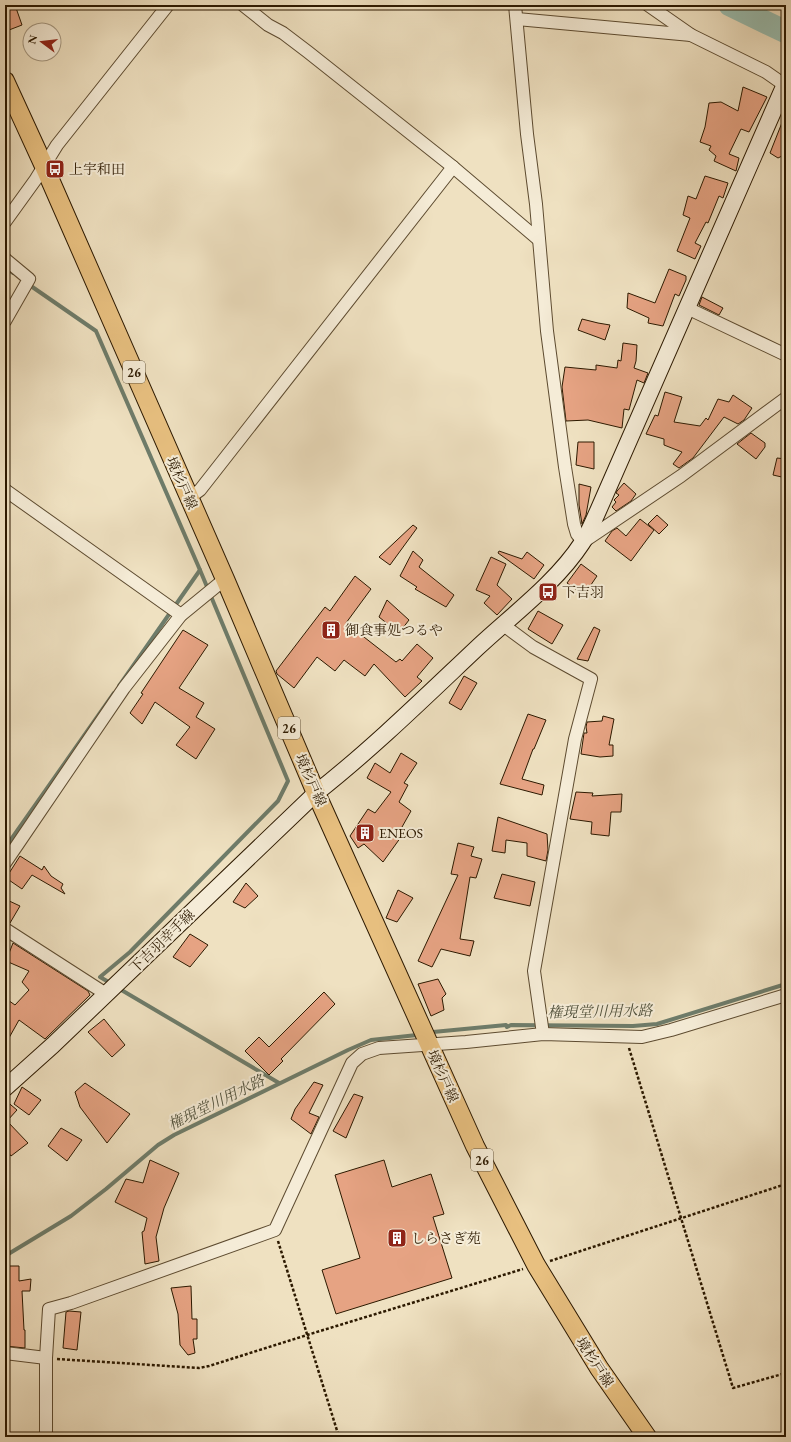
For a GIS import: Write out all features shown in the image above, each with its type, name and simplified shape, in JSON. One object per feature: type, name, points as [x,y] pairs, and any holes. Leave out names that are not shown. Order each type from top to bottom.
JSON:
[{"type":"main road","name":"境杉戸線","points":[[5,81],[44,166],[225,579],[316,793],[475,1146],[536,1265],[599,1368],[647,1437]]},
{"type":"street","points":[[5,222],[36,179],[57,145],[168,5]]},
{"type":"street","points":[[243,5],[268,25],[283,33],[308,52],[453,167],[539,240]]},
{"type":"street","points":[[515,5],[547,332],[565,467],[577,534],[583,542],[681,476],[786,398]]},
{"type":"street","points":[[648,5],[691,35],[766,72],[786,84]]},
{"type":"street","points":[[517,19],[691,35]]},
{"type":"street","name":"下吉羽幸手線","points":[[5,1088],[53,1045],[180,925],[257,848],[316,793],[353,763],[538,592],[564,566],[583,542],[786,84]]},
{"type":"street","points":[[189,498],[200,490],[453,167]]},
{"type":"street","points":[[5,259],[29,279],[5,321]]},
{"type":"street","points":[[688,308],[786,355]]},
{"type":"street","points":[[5,490],[181,615]]},
{"type":"street","points":[[5,862],[124,688],[181,615],[225,579]]},
{"type":"street","points":[[502,624],[533,647],[592,679],[575,740],[534,971],[543,1034]]},
{"type":"street","points":[[5,929],[106,994]]},
{"type":"street","points":[[46,1437],[46,1358],[49,1309],[71,1303],[275,1230],[352,1063],[362,1054],[379,1048],[466,1042],[543,1034],[642,1037],[671,1030],[786,995]]},
{"type":"street","points":[[5,1353],[46,1358]]},
{"type":"path","points":[[625,1036],[733,1388],[786,1373]]},
{"type":"path","points":[[46,1358],[199,1368],[209,1366],[536,1265],[786,1184]]},
{"type":"path","points":[[275,1230],[339,1437]]},
{"type":"building","points":[[5,5],[15,5],[22,25],[9,30],[5,20]]},
{"type":"building","points":[[743,87],[767,97],[749,132],[741,129],[729,154],[739,158],[736,171],[714,161],[716,156],[709,150],[711,146],[700,142],[705,127],[709,103],[721,102],[738,111]]},
{"type":"building","points":[[785,115],[786,154],[778,158],[770,153]]},
{"type":"building","points":[[705,176],[728,183],[723,198],[719,196],[708,223],[706,222],[695,243],[701,246],[695,259],[677,251],[690,218],[683,215],[688,196],[696,199]]},
{"type":"building","points":[[669,269],[686,276],[686,280],[679,296],[675,294],[663,326],[648,323],[649,318],[627,308],[628,293],[655,303]]},
{"type":"building","points":[[702,297],[723,308],[719,315],[699,305]]},
{"type":"building","points":[[582,319],[610,325],[605,340],[578,330]]},
{"type":"building","points":[[623,343],[637,345],[634,368],[648,373],[644,383],[637,380],[629,410],[624,409],[622,428],[588,420],[566,421],[562,387],[565,367],[596,370],[596,365],[617,368],[618,360],[621,361]]},
{"type":"building","points":[[665,392],[682,397],[674,422],[700,426],[706,418],[708,420],[718,399],[729,402],[733,395],[752,408],[744,420],[738,424],[724,417],[693,458],[679,468],[673,464],[682,452],[664,445],[664,439],[646,434],[655,415],[658,416]]},
{"type":"building","points":[[751,433],[765,443],[765,447],[756,459],[737,444]]},
{"type":"building","points":[[578,442],[594,442],[594,469],[576,465]]},
{"type":"building","points":[[777,458],[786,459],[786,478],[773,475]]},
{"type":"building","points":[[624,483],[636,494],[631,501],[616,511],[612,507],[616,502],[614,500],[619,495],[616,493]]},
{"type":"building","points":[[579,484],[591,487],[586,515],[582,524],[579,505]]},
{"type":"building","points":[[657,515],[668,525],[659,534],[648,524]]},
{"type":"building","points":[[640,519],[654,530],[631,561],[605,541],[612,531],[617,528],[626,536]]},
{"type":"building","points":[[413,525],[417,528],[390,565],[379,557]]},
{"type":"building","points":[[413,551],[423,560],[419,567],[454,595],[446,607],[415,589],[417,587],[400,576]]},
{"type":"building","points":[[499,551],[522,559],[527,552],[544,565],[534,579],[498,553]]},
{"type":"building","points":[[491,557],[506,564],[497,585],[512,599],[497,615],[484,603],[490,596],[476,590]]},
{"type":"building","points":[[581,564],[597,576],[584,595],[567,583]]},
{"type":"building","name":"御食事処つるや","points":[[355,576],[371,589],[346,623],[396,662],[400,659],[402,661],[417,644],[433,658],[417,677],[422,681],[405,697],[374,664],[365,676],[344,660],[335,671],[317,657],[294,688],[277,674],[276,671],[325,607],[330,611]]},
{"type":"building","points":[[387,600],[409,620],[399,633],[379,617]]},
{"type":"building","points":[[538,611],[563,625],[552,644],[528,629]]},
{"type":"building","points":[[594,627],[600,630],[588,661],[577,659]]},
{"type":"building","points":[[183,630],[208,645],[179,688],[204,703],[196,717],[215,729],[196,759],[176,745],[190,727],[155,702],[142,724],[130,713],[143,694],[141,693]]},
{"type":"building","points":[[464,676],[477,683],[461,710],[449,703]]},
{"type":"building","points":[[528,714],[546,720],[522,779],[544,785],[542,795],[500,784]]},
{"type":"building","points":[[603,716],[614,719],[609,745],[613,745],[613,756],[600,757],[581,754],[584,733],[587,733],[587,722],[602,721]]},
{"type":"building","points":[[401,753],[417,763],[404,783],[408,785],[399,802],[411,811],[402,827],[406,830],[383,862],[364,844],[358,848],[350,836],[368,809],[375,813],[391,792],[367,778],[375,763],[390,773]]},
{"type":"building","points":[[576,792],[593,793],[592,796],[622,794],[621,812],[611,812],[609,836],[591,834],[592,822],[570,819]]},
{"type":"building","points":[[498,817],[547,834],[548,850],[546,861],[527,856],[527,843],[506,840],[505,853],[492,851]]},
{"type":"building","points":[[458,843],[474,847],[471,856],[482,859],[476,878],[470,877],[460,939],[474,941],[470,956],[441,949],[432,967],[418,961],[458,875],[451,874]]},
{"type":"building","points":[[20,856],[42,870],[44,866],[51,876],[63,884],[61,888],[65,894],[32,875],[22,889],[6,878]]},
{"type":"building","points":[[502,874],[535,882],[530,906],[494,898]]},
{"type":"building","points":[[246,883],[258,896],[245,908],[233,902]]},
{"type":"building","points":[[398,890],[413,898],[397,922],[386,918]]},
{"type":"building","points":[[5,899],[20,906],[10,923],[5,922]]},
{"type":"building","points":[[190,934],[208,945],[190,967],[173,957]]},
{"type":"building","points":[[13,943],[88,991],[90,995],[45,1039],[19,1020],[5,1045],[5,998],[15,1005],[29,990],[22,982],[29,971],[6,961]]},
{"type":"building","points":[[438,979],[446,994],[442,998],[444,1010],[431,1016],[418,984]]},
{"type":"building","points":[[324,992],[335,1004],[281,1059],[283,1061],[269,1075],[245,1051],[259,1037],[269,1047]]},
{"type":"building","points":[[104,1019],[125,1045],[112,1057],[88,1032]]},
{"type":"building","points":[[314,1082],[323,1085],[309,1113],[319,1117],[311,1134],[291,1119],[295,1109]]},
{"type":"building","points":[[85,1083],[130,1114],[107,1143],[80,1107],[75,1092]]},
{"type":"building","points":[[22,1087],[41,1100],[29,1115],[14,1104]]},
{"type":"building","points":[[354,1094],[363,1097],[346,1138],[333,1131]]},
{"type":"building","points":[[5,1100],[17,1110],[7,1121],[28,1143],[11,1156],[5,1148]]},
{"type":"building","points":[[61,1128],[82,1140],[67,1161],[48,1146]]},
{"type":"building","points":[[150,1160],[179,1173],[164,1208],[156,1237],[159,1261],[145,1264],[142,1232],[144,1231],[147,1218],[115,1202],[126,1179],[143,1183]]},
{"type":"building","name":"しらさぎ苑","points":[[384,1160],[392,1187],[431,1174],[444,1214],[433,1217],[452,1278],[336,1314],[322,1270],[360,1258],[335,1175]]},
{"type":"building","points":[[5,1266],[19,1266],[19,1281],[31,1279],[30,1291],[22,1291],[25,1348],[5,1346]]},
{"type":"building","points":[[191,1286],[192,1319],[197,1319],[197,1339],[193,1339],[195,1353],[188,1355],[180,1345],[178,1314],[171,1288]]},
{"type":"building","points":[[66,1312],[81,1312],[77,1350],[63,1348]]},
{"type":"waterway","points":[[730,5],[786,32]]},
{"type":"waterway","points":[[5,267],[13,273]]},
{"type":"waterway","points":[[28,284],[96,331],[200,570],[288,781],[278,801],[130,952],[100,977],[112,984]]},
{"type":"waterway","points":[[119,686],[200,570]]},
{"type":"waterway","points":[[5,848],[114,693]]},
{"type":"waterway","name":"権現堂川用水路","points":[[433,1032],[506,1025],[507,1027],[511,1025],[633,1026],[657,1024],[786,984]]},
{"type":"waterway","points":[[118,988],[279,1083]]},
{"type":"waterway","name":"権現堂川用水路","points":[[5,1256],[71,1216],[106,1189],[158,1145],[174,1135],[371,1040],[417,1035]]},
{"type":"place","name":"上宇和田","points":[[55,169]]},
{"type":"place","name":"下吉羽","points":[[548,592]]},
{"type":"place","name":"御食事処つるや","points":[[331,630]]},
{"type":"place","name":"ENEOS","points":[[365,833]]},
{"type":"place","name":"しらさぎ苑","points":[[397,1238]]}]
